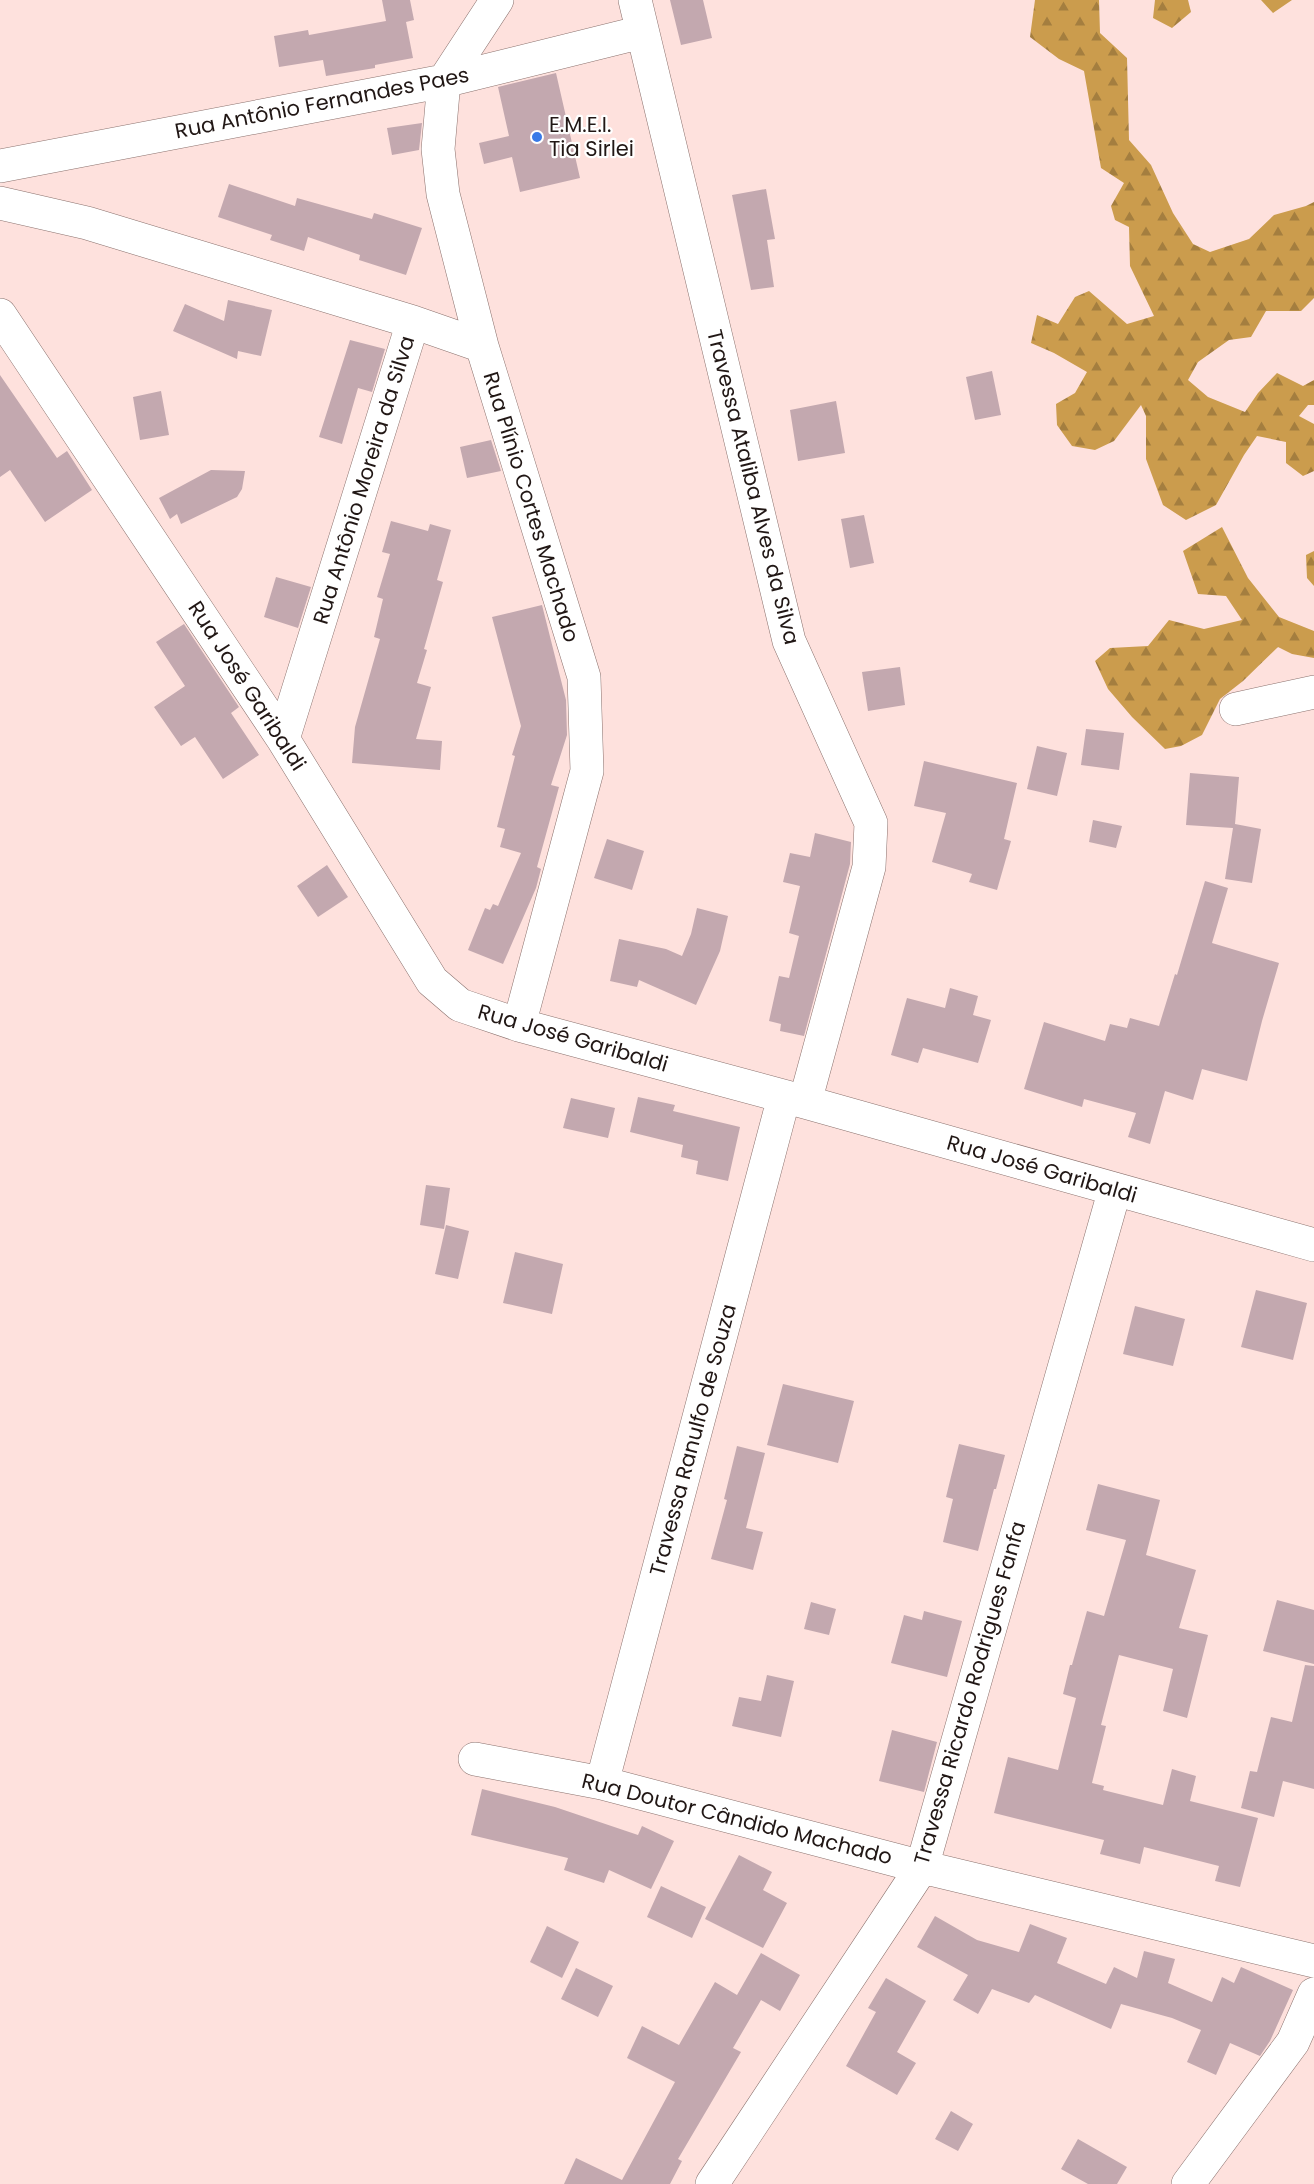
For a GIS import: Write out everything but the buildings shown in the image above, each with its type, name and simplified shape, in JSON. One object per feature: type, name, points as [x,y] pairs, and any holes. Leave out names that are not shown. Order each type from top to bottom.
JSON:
[{"type":"street","name":"Rua Plínio Cortes Machado","points":[[497,0],[444,81],[438,149],[443,194],[482,346],[584,677],[587,771],[519,1025]]},
{"type":"street","name":"Travessa Ataliba Alves da Silva","points":[[635,0],[789,641],[871,823],[869,867],[795,1099]]},
{"type":"street","name":"Rua Antônio Fernandes Paes","points":[[0,166],[444,81],[642,32]]},
{"type":"street","name":"Rua Antônio Moreira da Silva","points":[[0,203],[87,223],[413,322],[283,739]]},
{"type":"street","name":"Rua José Garibaldi","points":[[0,315],[283,739],[432,981],[460,1005],[519,1025],[795,1099],[1314,1245]]},
{"type":"street","points":[[413,322],[482,346]]},
{"type":"street","points":[[1236,709],[1314,692]]},
{"type":"street","name":"Travessa Ranulfo de Souza","points":[[602,1783],[795,1099]]},
{"type":"street","name":"Travessa Ricardo Rodrigues Fanfa","points":[[712,2184],[921,1867],[1115,1190]]},
{"type":"street","name":"Rua Doutor Cândido Machado","points":[[475,1760],[602,1783],[921,1867],[1314,1961]]},
{"type":"street","points":[[1188,2184],[1293,2042],[1314,1994]]},
{"type":"green space","points":[[1035,0],[1099,0],[1100,33],[1127,58],[1129,140],[1151,165],[1173,213],[1193,244],[1210,252],[1249,239],[1274,215],[1314,202],[1314,298],[1301,311],[1266,311],[1251,337],[1229,340],[1198,362],[1188,380],[1208,397],[1245,412],[1258,393],[1277,373],[1303,386],[1314,380],[1314,405],[1308,405],[1299,416],[1314,424],[1314,471],[1303,476],[1286,463],[1286,442],[1257,436],[1216,505],[1186,520],[1163,505],[1146,459],[1146,416],[1141,405],[1114,441],[1095,450],[1072,446],[1057,425],[1056,404],[1075,393],[1087,372],[1031,343],[1037,315],[1058,324],[1075,297],[1089,291],[1127,324],[1154,316],[1130,266],[1129,227],[1115,220],[1111,206],[1124,183],[1101,168],[1084,71],[1059,59],[1030,37]]},
{"type":"green space","points":[[1155,0],[1188,0],[1191,12],[1172,28],[1153,18]]},
{"type":"green space","points":[[1261,0],[1292,0],[1273,13]]},
{"type":"green space","points":[[1222,527],[1248,578],[1279,617],[1314,631],[1314,658],[1292,654],[1278,647],[1243,681],[1220,699],[1202,735],[1181,746],[1165,749],[1132,717],[1108,689],[1095,661],[1110,648],[1148,646],[1169,620],[1204,629],[1242,620],[1226,596],[1198,594],[1183,551]]},
{"type":"green space","points":[[1314,551],[1314,586],[1307,578],[1306,555]]},
{"type":"place","name":"E.M.E.I. Tia Sirlei","points":[[537,137]]}]
